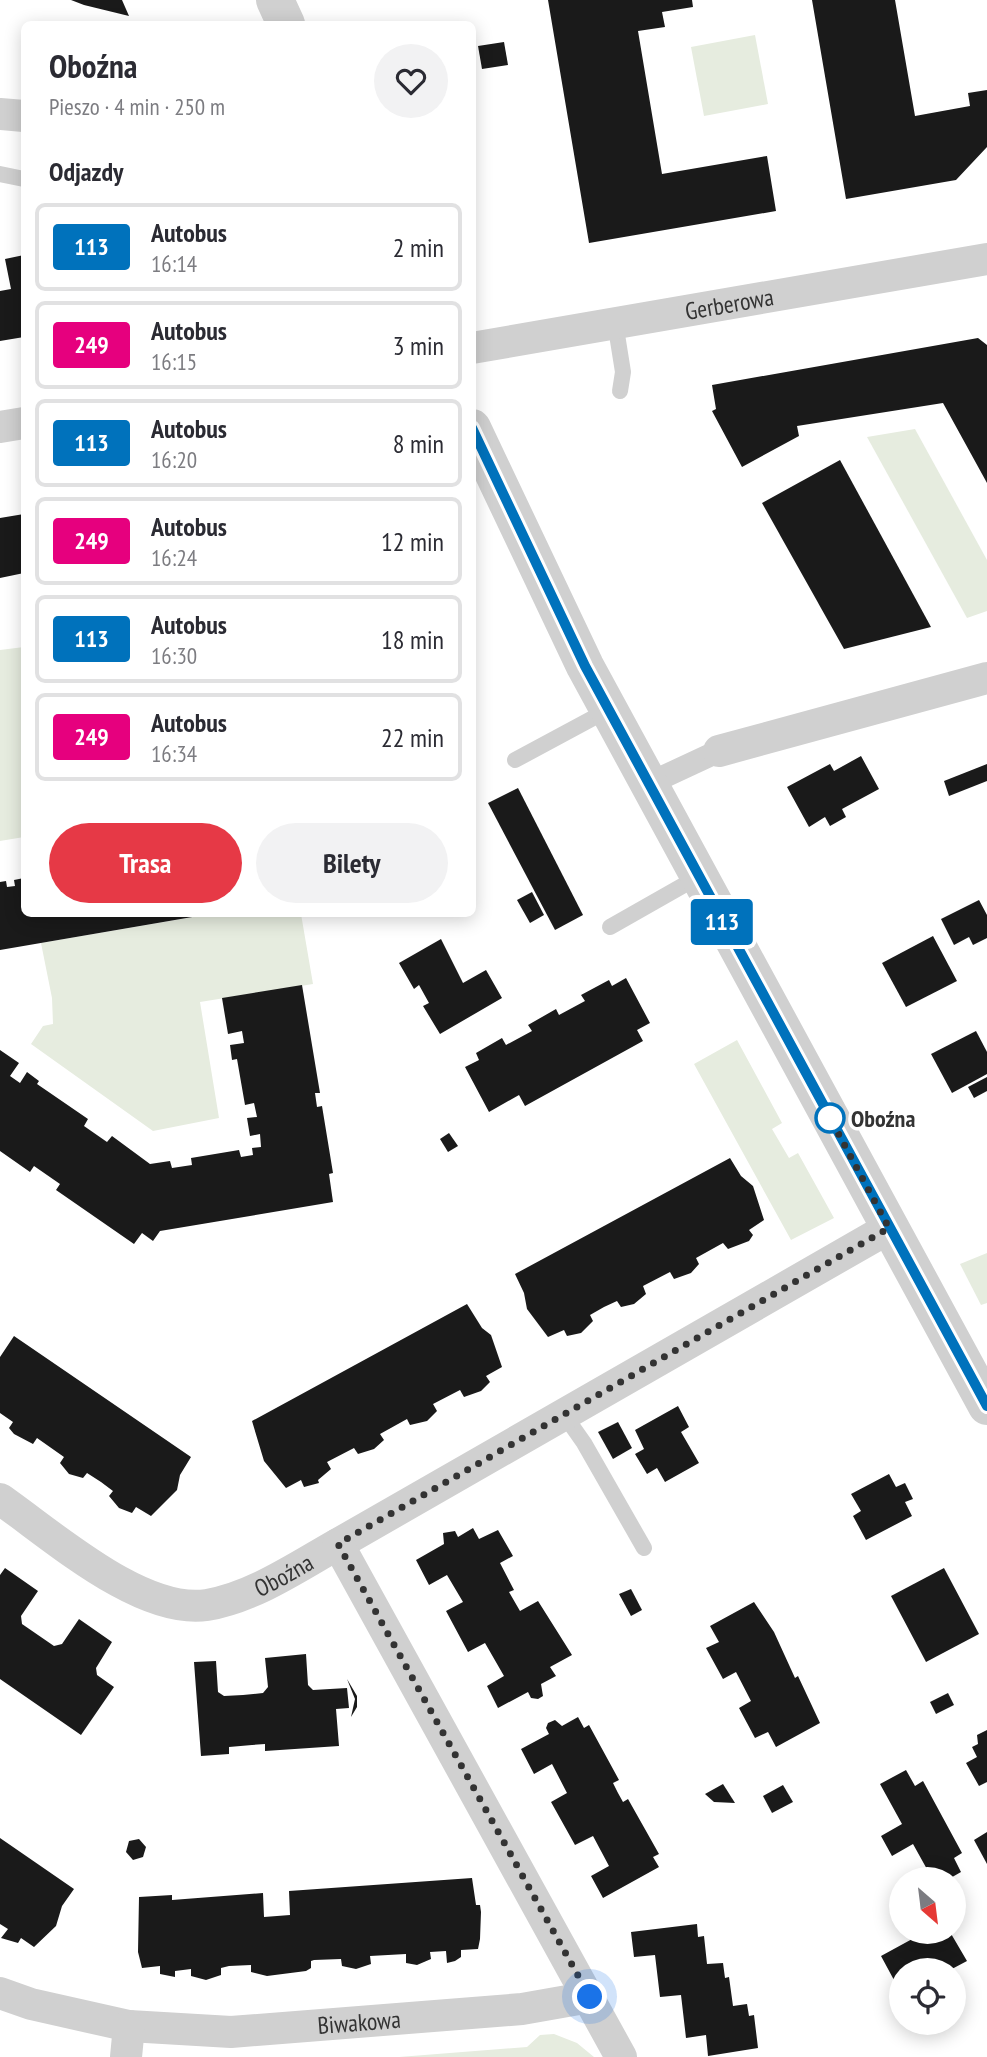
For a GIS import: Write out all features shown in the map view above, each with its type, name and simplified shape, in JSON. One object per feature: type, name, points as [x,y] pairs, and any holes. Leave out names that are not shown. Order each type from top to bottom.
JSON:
[{"type":"street","points":[[275,0],[285,21]]},
{"type":"street","points":[[0,114],[21,116]]},
{"type":"street","name":"Gerberowa","points":[[476,347],[987,259]]},
{"type":"street","points":[[0,427],[21,424]]},
{"type":"street","points":[[476,436],[608,710],[987,1406]]},
{"type":"street","points":[[648,784],[719,751],[987,678]]},
{"type":"street","name":"Oboźna","points":[[0,1499],[105,1572],[152,1598],[177,1606],[205,1605],[228,1600],[268,1584],[889,1228]]},
{"type":"street","points":[[338,1544],[621,2057]]},
{"type":"street","name":"Biwakowa","points":[[0,1993],[31,2004],[129,2026],[231,2032],[522,2009],[590,1997]]},
{"type":"street","points":[[126,2057],[129,2026]]},
{"type":"lane","points":[[0,174],[21,178]]},
{"type":"lane","points":[[615,322],[624,372],[620,391]]},
{"type":"lane","points":[[515,760],[608,710]]},
{"type":"lane","points":[[610,927],[698,877]]},
{"type":"lane","points":[[565,1416],[584,1443],[644,1548]]},
{"type":"shaded area","points":[[755,35],[768,104],[704,116],[691,47]]},
{"type":"shaded area","points":[[915,429],[987,560],[987,611],[967,618],[867,437]]},
{"type":"shaded area","points":[[21,647],[21,838],[0,841],[0,650]]},
{"type":"shaded area","points":[[193,917],[302,917],[313,984],[200,1002],[219,1118],[153,1131],[31,1044],[43,1026],[53,1024],[52,998],[41,943]]},
{"type":"shaded area","points":[[737,1040],[782,1123],[772,1129],[789,1158],[798,1153],[834,1218],[791,1240],[694,1064]]},
{"type":"shaded area","points":[[987,1253],[987,1303],[981,1305],[960,1264]]},
{"type":"shaded area","points":[[554,2034],[577,2043],[594,2057],[399,2057],[527,2047],[540,2035]]},
{"type":"building","points":[[71,0],[122,0],[129,16],[84,5]]},
{"type":"building","points":[[548,0],[692,0],[693,7],[662,12],[665,27],[638,31],[662,174],[767,156],[776,211],[589,243]]},
{"type":"building","points":[[812,0],[895,0],[915,116],[970,106],[968,93],[987,90],[987,147],[956,180],[846,199]]},
{"type":"building","points":[[504,42],[508,65],[482,69],[478,46]]},
{"type":"building","points":[[21,256],[21,338],[0,341],[0,291],[11,289],[5,259]]},
{"type":"building","points":[[978,338],[987,345],[987,483],[943,403],[797,426],[799,436],[742,467],[712,411],[716,409],[712,385]]},
{"type":"building","points":[[840,460],[931,627],[844,649],[762,503]]},
{"type":"building","points":[[21,514],[21,574],[0,578],[0,518]]},
{"type":"building","points":[[861,756],[879,789],[842,809],[846,817],[830,826],[825,817],[809,827],[787,787],[830,764],[834,771]]},
{"type":"building","points":[[987,764],[987,781],[949,796],[944,781]]},
{"type":"building","points":[[518,788],[583,915],[555,930],[488,803]]},
{"type":"building","points":[[21,879],[21,917],[192,917],[0,950],[0,882],[6,881],[7,887],[15,886],[14,880]]},
{"type":"building","points":[[532,892],[544,915],[530,923],[517,900]]},
{"type":"building","points":[[979,900],[987,915],[987,938],[973,945],[969,937],[954,945],[941,919]]},
{"type":"building","points":[[933,936],[957,981],[906,1007],[882,963]]},
{"type":"building","points":[[441,939],[463,983],[486,970],[502,998],[440,1034],[423,1006],[429,1003],[419,985],[414,989],[399,963]]},
{"type":"building","points":[[626,978],[650,1023],[637,1030],[643,1041],[525,1106],[519,1095],[489,1112],[465,1067],[479,1060],[476,1053],[502,1038],[506,1045],[532,1031],[528,1025],[556,1009],[559,1015],[585,1001],[581,995],[609,980],[612,986]]},
{"type":"building","points":[[302,985],[320,1093],[315,1093],[317,1107],[322,1106],[333,1173],[329,1174],[333,1202],[160,1231],[153,1241],[142,1233],[134,1244],[56,1190],[60,1184],[34,1166],[30,1172],[0,1151],[0,1050],[19,1063],[10,1076],[20,1083],[27,1072],[39,1081],[37,1084],[88,1119],[84,1126],[107,1142],[112,1136],[150,1164],[170,1161],[172,1168],[192,1165],[191,1158],[239,1150],[241,1157],[253,1155],[252,1148],[261,1147],[260,1134],[250,1136],[247,1118],[257,1117],[254,1103],[245,1105],[237,1059],[232,1060],[230,1045],[244,1043],[242,1031],[228,1034],[222,998]]},
{"type":"building","points":[[976,1031],[987,1052],[987,1074],[952,1093],[931,1054]]},
{"type":"building","points":[[987,1077],[987,1091],[974,1098],[968,1087]]},
{"type":"building","points":[[449,1133],[458,1146],[448,1152],[440,1139]]},
{"type":"building","points":[[730,1158],[741,1176],[753,1186],[764,1220],[749,1230],[753,1235],[749,1241],[728,1249],[723,1243],[696,1258],[699,1264],[691,1273],[674,1279],[670,1272],[643,1286],[646,1294],[634,1304],[621,1307],[617,1301],[604,1307],[590,1315],[593,1321],[581,1333],[567,1336],[564,1330],[548,1337],[527,1309],[524,1293],[515,1274]]},
{"type":"building","points":[[467,1304],[482,1328],[491,1335],[502,1367],[486,1376],[490,1382],[481,1391],[464,1397],[460,1390],[433,1404],[437,1411],[427,1421],[410,1425],[407,1419],[380,1434],[384,1440],[374,1449],[358,1454],[354,1448],[327,1462],[331,1469],[318,1480],[319,1483],[304,1487],[301,1480],[286,1488],[264,1461],[252,1421]]},
{"type":"building","points":[[14,1336],[191,1457],[180,1475],[177,1490],[151,1516],[136,1507],[132,1513],[119,1508],[109,1496],[113,1491],[101,1482],[87,1473],[83,1478],[69,1474],[60,1463],[64,1457],[37,1438],[33,1444],[14,1434],[9,1428],[13,1422],[0,1413],[0,1357]]},
{"type":"building","points":[[678,1406],[689,1427],[681,1432],[699,1463],[665,1482],[657,1468],[647,1474],[635,1454],[644,1449],[635,1430]]},
{"type":"building","points":[[618,1422],[632,1448],[613,1459],[598,1432]]},
{"type":"building","points":[[889,1474],[896,1487],[905,1483],[913,1499],[905,1502],[912,1516],[866,1540],[853,1516],[861,1511],[851,1494]]},
{"type":"building","points":[[473,1528],[479,1539],[498,1530],[513,1556],[500,1563],[514,1590],[509,1592],[520,1611],[538,1601],[572,1655],[550,1667],[556,1676],[541,1684],[543,1696],[538,1699],[531,1698],[528,1692],[498,1708],[487,1686],[504,1676],[485,1643],[468,1652],[446,1611],[463,1602],[447,1575],[429,1585],[416,1560],[444,1544],[443,1533],[455,1531],[458,1537]]},
{"type":"building","points":[[5,1568],[38,1591],[21,1616],[22,1624],[54,1646],[62,1644],[79,1619],[112,1642],[96,1668],[97,1675],[114,1687],[81,1735],[0,1679],[0,1575]]},
{"type":"building","points":[[944,1568],[979,1634],[926,1662],[891,1596]]},
{"type":"building","points":[[631,1589],[642,1610],[631,1616],[619,1594]]},
{"type":"building","points":[[754,1602],[774,1632],[795,1678],[798,1676],[820,1723],[776,1747],[768,1732],[755,1738],[739,1708],[751,1701],[736,1672],[723,1679],[706,1648],[719,1642],[710,1626]]},
{"type":"building","points":[[306,1654],[308,1685],[313,1690],[347,1688],[349,1708],[336,1709],[339,1746],[265,1751],[265,1744],[229,1747],[229,1754],[201,1756],[194,1662],[216,1661],[218,1692],[224,1696],[243,1695],[263,1693],[268,1687],[265,1658]]},
{"type":"building","points":[[347,1679],[357,1696],[357,1707],[351,1717],[355,1699]]},
{"type":"building","points":[[948,1693],[954,1705],[936,1714],[930,1702]]},
{"type":"building","points":[[578,1717],[584,1728],[589,1725],[619,1780],[613,1783],[618,1793],[623,1802],[628,1799],[659,1854],[653,1857],[659,1867],[603,1898],[591,1876],[609,1866],[593,1836],[575,1845],[551,1802],[567,1793],[552,1764],[534,1774],[521,1749],[549,1734],[546,1728],[548,1723],[555,1720],[562,1726]]},
{"type":"building","points":[[987,1730],[987,1782],[979,1786],[966,1763],[977,1757],[972,1747],[978,1744],[977,1735]]},
{"type":"building","points":[[906,1770],[915,1786],[923,1781],[962,1853],[954,1858],[958,1867],[926,1867],[913,1844],[892,1856],[881,1836],[902,1824],[880,1784]]},
{"type":"building","points":[[723,1784],[735,1803],[714,1802],[705,1794]]},
{"type":"building","points":[[783,1785],[793,1802],[772,1813],[763,1796]]},
{"type":"building","points":[[987,1832],[987,1864],[974,1840]]},
{"type":"building","points":[[0,1838],[74,1889],[62,1906],[56,1926],[34,1947],[21,1938],[18,1943],[1,1938],[8,1929],[0,1924]]},
{"type":"building","points":[[139,1839],[146,1847],[143,1857],[133,1860],[126,1852],[129,1841]]},
{"type":"building","points":[[472,1878],[476,1905],[480,1905],[481,1912],[478,1949],[461,1950],[461,1957],[447,1963],[446,1951],[430,1952],[431,1959],[417,1965],[406,1963],[406,1954],[370,1956],[371,1964],[356,1969],[342,1966],[341,1959],[314,1960],[311,1961],[311,1968],[306,1971],[267,1976],[251,1972],[251,1965],[229,1966],[221,1968],[221,1975],[206,1980],[191,1976],[191,1969],[175,1971],[175,1977],[160,1974],[160,1966],[142,1968],[138,1952],[139,1897],[172,1895],[172,1900],[263,1893],[264,1917],[290,1915],[289,1891]]},
{"type":"building","points":[[697,1924],[698,1937],[704,1936],[707,1964],[723,1963],[725,1978],[729,1977],[733,2006],[747,2004],[749,2016],[754,2015],[758,2048],[708,2056],[706,2035],[686,2038],[681,1995],[660,1997],[655,1955],[634,1957],[631,1932]]},
{"type":"building","points":[[903,1944],[957,1944],[965,1958],[889,1958],[889,1971],[881,1956]]},
{"type":"bus line","name":"113","points":[[476,437],[585,666],[987,1406]]},
{"type":"place","name":"Oboźna","points":[[830,1118]]},
{"type":"route","points":[[590,1997],[338,1544],[889,1228],[830,1118]]}]
